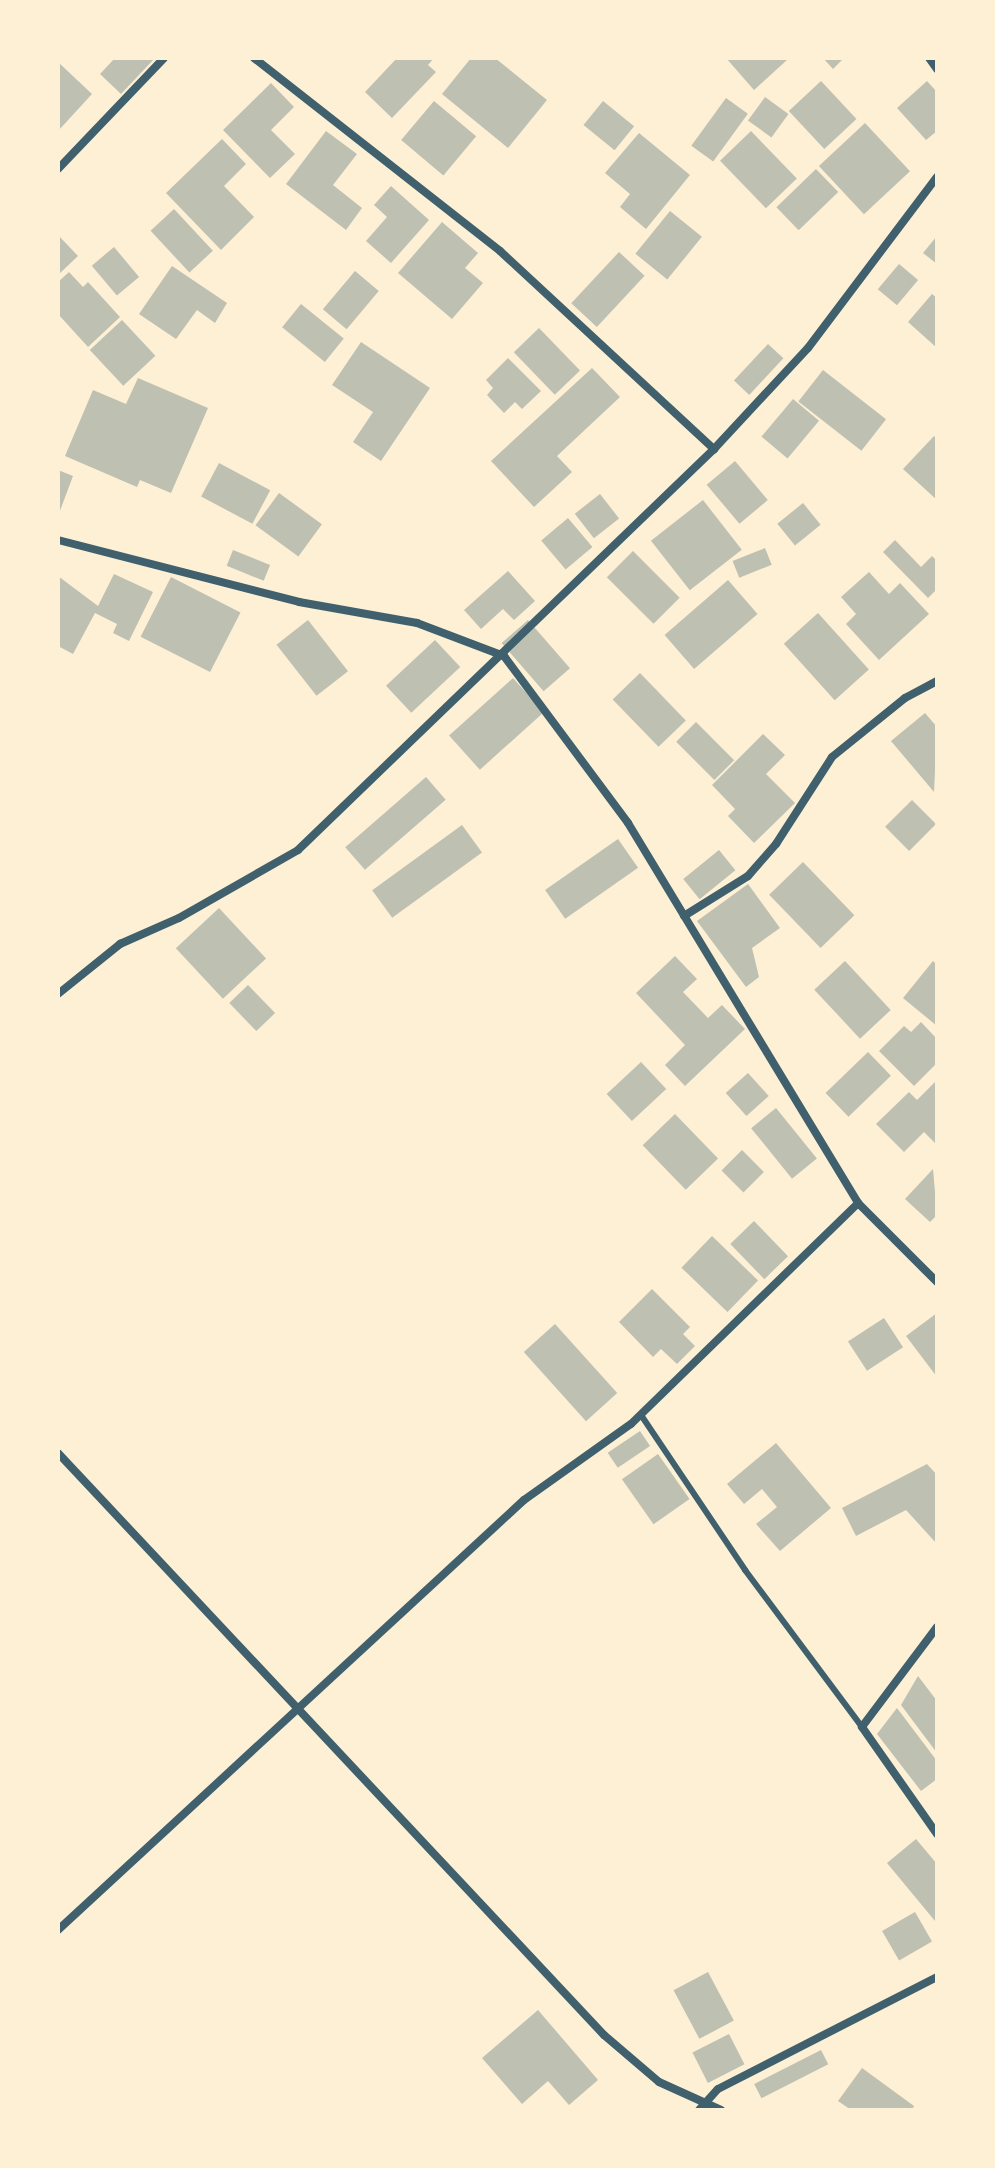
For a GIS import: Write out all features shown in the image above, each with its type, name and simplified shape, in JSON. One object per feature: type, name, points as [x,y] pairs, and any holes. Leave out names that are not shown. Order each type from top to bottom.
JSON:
[{"type":"street","points":[[58,169],[164,58]]},
{"type":"street","points":[[254,58],[500,251],[714,449]]},
{"type":"street","points":[[929,58],[937,69]]},
{"type":"street","points":[[58,994],[120,944],[179,918],[298,850],[504,656],[596,558],[714,449],[808,348],[937,177]]},
{"type":"street","points":[[58,540],[299,602],[417,623],[504,656],[628,823],[858,1203],[937,1282]]},
{"type":"street","points":[[684,916],[748,876],[776,844],[832,757],[905,698],[937,681]]},
{"type":"street","points":[[58,1930],[524,1500],[641,1415],[858,1203]]},
{"type":"street","points":[[58,1453],[604,2035],[659,2082],[700,2107],[721,2110]]},
{"type":"street","points":[[937,1627],[862,1727],[937,1834]]},
{"type":"street","points":[[700,2107],[718,2089],[937,1977]]},
{"type":"lane","points":[[641,1415],[745,1570],[862,1727]]},
{"type":"building","points":[[115,58],[155,58],[121,94],[100,74]]},
{"type":"building","points":[[397,58],[434,58],[428,65],[436,72],[392,118],[365,92]]},
{"type":"building","points":[[471,58],[495,58],[547,100],[508,148],[442,94]]},
{"type":"building","points":[[726,58],[786,58],[787,60],[754,90]]},
{"type":"building","points":[[823,58],[844,58],[833,69]]},
{"type":"building","points":[[58,62],[92,94],[58,131]]},
{"type":"building","points":[[821,81],[856,119],[824,149],[789,111]]},
{"type":"building","points":[[927,81],[937,92],[937,131],[926,140],[897,108]]},
{"type":"building","points":[[271,83],[294,107],[271,130],[295,154],[270,178],[223,130]]},
{"type":"building","points":[[765,97],[788,114],[771,138],[748,120]]},
{"type":"building","points":[[726,98],[748,114],[713,162],[691,146]]},
{"type":"building","points":[[434,101],[476,136],[443,175],[401,140]]},
{"type":"building","points":[[603,101],[634,126],[615,150],[583,125]]},
{"type":"building","points":[[865,123],[910,171],[864,214],[819,166]]},
{"type":"building","points":[[326,131],[357,154],[333,185],[362,208],[346,230],[286,184]]},
{"type":"building","points":[[751,131],[797,178],[766,208],[720,161]]},
{"type":"building","points":[[639,133],[690,175],[646,229],[620,207],[630,194],[605,173]]},
{"type":"building","points":[[222,139],[246,164],[224,186],[254,217],[221,250],[166,193]]},
{"type":"building","points":[[816,169],[838,192],[799,230],[776,207]]},
{"type":"building","points":[[391,186],[429,220],[391,263],[366,241],[387,217],[374,205]]},
{"type":"building","points":[[174,209],[213,251],[189,273],[151,231]]},
{"type":"building","points":[[670,211],[702,237],[667,280],[635,254]]},
{"type":"building","points":[[442,222],[478,253],[465,268],[483,283],[452,319],[398,273]]},
{"type":"building","points":[[58,235],[78,256],[58,275]]},
{"type":"building","points":[[937,236],[937,264],[923,253]]},
{"type":"building","points":[[114,247],[139,277],[117,296],[92,266]]},
{"type":"building","points":[[619,252],[645,276],[597,327],[571,303]]},
{"type":"building","points":[[899,264],[918,280],[897,305],[878,289]]},
{"type":"building","points":[[172,266],[227,303],[215,323],[197,310],[176,339],[139,314]]},
{"type":"building","points":[[355,271],[379,291],[347,329],[323,309]]},
{"type":"building","points":[[69,272],[83,287],[88,282],[120,317],[88,347],[58,314],[58,282]]},
{"type":"building","points":[[932,294],[937,298],[937,348],[908,322]]},
{"type":"building","points":[[301,304],[344,339],[325,362],[282,327]]},
{"type":"building","points":[[122,320],[155,356],[123,386],[90,350]]},
{"type":"building","points":[[539,328],[580,370],[555,395],[514,352]]},
{"type":"building","points":[[361,342],[430,388],[381,461],[353,442],[373,412],[332,385]]},
{"type":"building","points":[[768,344],[783,358],[749,395],[734,381]]},
{"type":"building","points":[[508,358],[541,391],[522,409],[515,402],[504,413],[487,395],[493,388],[486,380]]},
{"type":"building","points":[[592,368],[620,397],[557,456],[572,472],[534,507],[491,461]]},
{"type":"building","points":[[823,370],[886,419],[861,451],[798,402]]},
{"type":"building","points":[[138,378],[208,408],[171,493],[140,480],[137,487],[65,456],[93,390],[126,404]]},
{"type":"building","points":[[793,399],[819,421],[788,458],[762,437]]},
{"type":"building","points":[[934,436],[937,439],[937,500],[903,469]]},
{"type":"building","points":[[735,461],[768,500],[739,524],[707,485]]},
{"type":"building","points":[[219,463],[270,490],[252,524],[201,497]]},
{"type":"building","points":[[58,470],[73,476],[58,516]]},
{"type":"building","points":[[279,493],[322,524],[298,557],[255,525]]},
{"type":"building","points":[[600,494],[619,518],[594,538],[575,514]]},
{"type":"building","points":[[703,500],[742,550],[690,590],[651,541]]},
{"type":"building","points":[[803,503],[821,525],[795,546],[777,524]]},
{"type":"building","points":[[568,518],[592,547],[566,570],[541,540]]},
{"type":"building","points":[[895,540],[921,567],[932,556],[937,561],[937,589],[928,598],[883,552]]},
{"type":"building","points":[[765,548],[772,565],[739,578],[733,561]]},
{"type":"building","points":[[233,550],[270,565],[264,581],[227,566]]},
{"type":"building","points":[[633,551],[680,598],[654,624],[607,577]]},
{"type":"building","points":[[508,571],[535,601],[514,620],[503,609],[481,629],[464,610]]},
{"type":"building","points":[[869,572],[889,594],[900,583],[929,614],[879,660],[846,624],[856,614],[841,597]]},
{"type":"building","points":[[114,574],[153,592],[129,641],[113,633],[117,624],[95,613],[73,654],[58,646],[58,576],[98,606]]},
{"type":"building","points":[[171,577],[240,612],[210,672],[141,637]]},
{"type":"building","points":[[728,580],[758,614],[694,669],[665,635]]},
{"type":"building","points":[[818,613],[869,669],[835,700],[784,644]]},
{"type":"building","points":[[308,620],[348,671],[316,696],[276,645]]},
{"type":"building","points":[[528,620],[570,668],[544,691],[502,643]]},
{"type":"building","points":[[435,640],[460,667],[411,713],[386,686]]},
{"type":"building","points":[[640,673],[686,720],[659,747],[613,699]]},
{"type":"building","points":[[513,678],[544,712],[480,770],[449,736]]},
{"type":"building","points":[[925,713],[937,727],[934,792],[891,741]]},
{"type":"building","points":[[696,722],[734,760],[714,780],[676,742]]},
{"type":"building","points":[[763,734],[785,755],[766,774],[795,803],[754,843],[728,816],[735,809],[712,785]]},
{"type":"building","points":[[426,777],[446,800],[365,870],[345,847]]},
{"type":"building","points":[[912,800],[936,824],[909,851],[885,827]]},
{"type":"building","points":[[462,825],[482,853],[392,918],[372,890]]},
{"type":"building","points":[[618,839],[638,868],[565,919],[545,890]]},
{"type":"building","points":[[719,850],[735,870],[700,899],[683,879]]},
{"type":"building","points":[[803,862],[854,915],[821,948],[769,895]]},
{"type":"building","points":[[748,884],[780,928],[752,948],[759,977],[746,987],[697,921]]},
{"type":"building","points":[[219,908],[266,958],[223,999],[176,948]]},
{"type":"building","points":[[675,956],[697,979],[683,992],[708,1018],[722,1005],[745,1029],[685,1086],[665,1065],[685,1045],[636,993]]},
{"type":"building","points":[[845,961],[891,1010],[860,1039],[814,990]]},
{"type":"building","points":[[933,961],[937,965],[937,1026],[903,998]]},
{"type":"building","points":[[248,985],[275,1013],[256,1031],[229,1003]]},
{"type":"building","points":[[921,1022],[937,1039],[937,1063],[914,1086],[879,1051],[904,1026],[911,1032]]},
{"type":"building","points":[[868,1052],[891,1076],[848,1117],[826,1093]]},
{"type":"building","points":[[641,1062],[666,1089],[632,1121],[607,1094]]},
{"type":"building","points":[[748,1073],[769,1096],[746,1116],[726,1093]]},
{"type":"building","points":[[937,1080],[937,1145],[924,1132],[904,1152],[876,1124],[909,1092],[917,1100]]},
{"type":"building","points":[[776,1108],[817,1159],[792,1179],[751,1128]]},
{"type":"building","points":[[675,1114],[718,1159],[686,1190],[643,1145]]},
{"type":"building","points":[[742,1150],[764,1172],[743,1192],[721,1171]]},
{"type":"building","points":[[933,1169],[937,1215],[930,1222],[905,1199]]},
{"type":"building","points":[[754,1221],[788,1256],[764,1279],[730,1244]]},
{"type":"building","points":[[712,1236],[758,1280],[727,1312],[681,1268]]},
{"type":"building","points":[[652,1289],[690,1327],[683,1334],[695,1346],[677,1364],[661,1349],[653,1357],[619,1322]]},
{"type":"building","points":[[937,1313],[937,1377],[906,1336]]},
{"type":"building","points":[[884,1318],[903,1347],[867,1371],[848,1341]]},
{"type":"building","points":[[555,1324],[617,1393],[586,1421],[524,1352]]},
{"type":"building","points":[[640,1431],[650,1446],[618,1468],[608,1453]]},
{"type":"building","points":[[776,1443],[831,1508],[780,1551],[756,1524],[777,1507],[762,1489],[744,1504],[727,1484]]},
{"type":"building","points":[[658,1454],[690,1499],[654,1524],[622,1479]]},
{"type":"building","points":[[927,1464],[937,1475],[937,1544],[906,1510],[856,1536],[842,1508]]},
{"type":"building","points":[[918,1676],[937,1701],[937,1753],[901,1705]]},
{"type":"building","points":[[897,1708],[937,1761],[937,1779],[921,1791],[877,1734]]},
{"type":"building","points":[[916,1839],[937,1864],[935,1921],[887,1863]]},
{"type":"building","points":[[915,1912],[932,1941],[899,1960],[882,1931]]},
{"type":"building","points":[[708,1972],[734,2021],[699,2039],[674,1990]]},
{"type":"building","points":[[538,2010],[598,2080],[569,2105],[548,2081],[522,2104],[482,2058]]},
{"type":"building","points":[[729,2034],[744,2064],[708,2083],[692,2053]]},
{"type":"building","points":[[821,2050],[828,2064],[761,2098],[754,2084]]},
{"type":"building","points":[[862,2068],[914,2106],[912,2110],[851,2110],[838,2101]]}]
